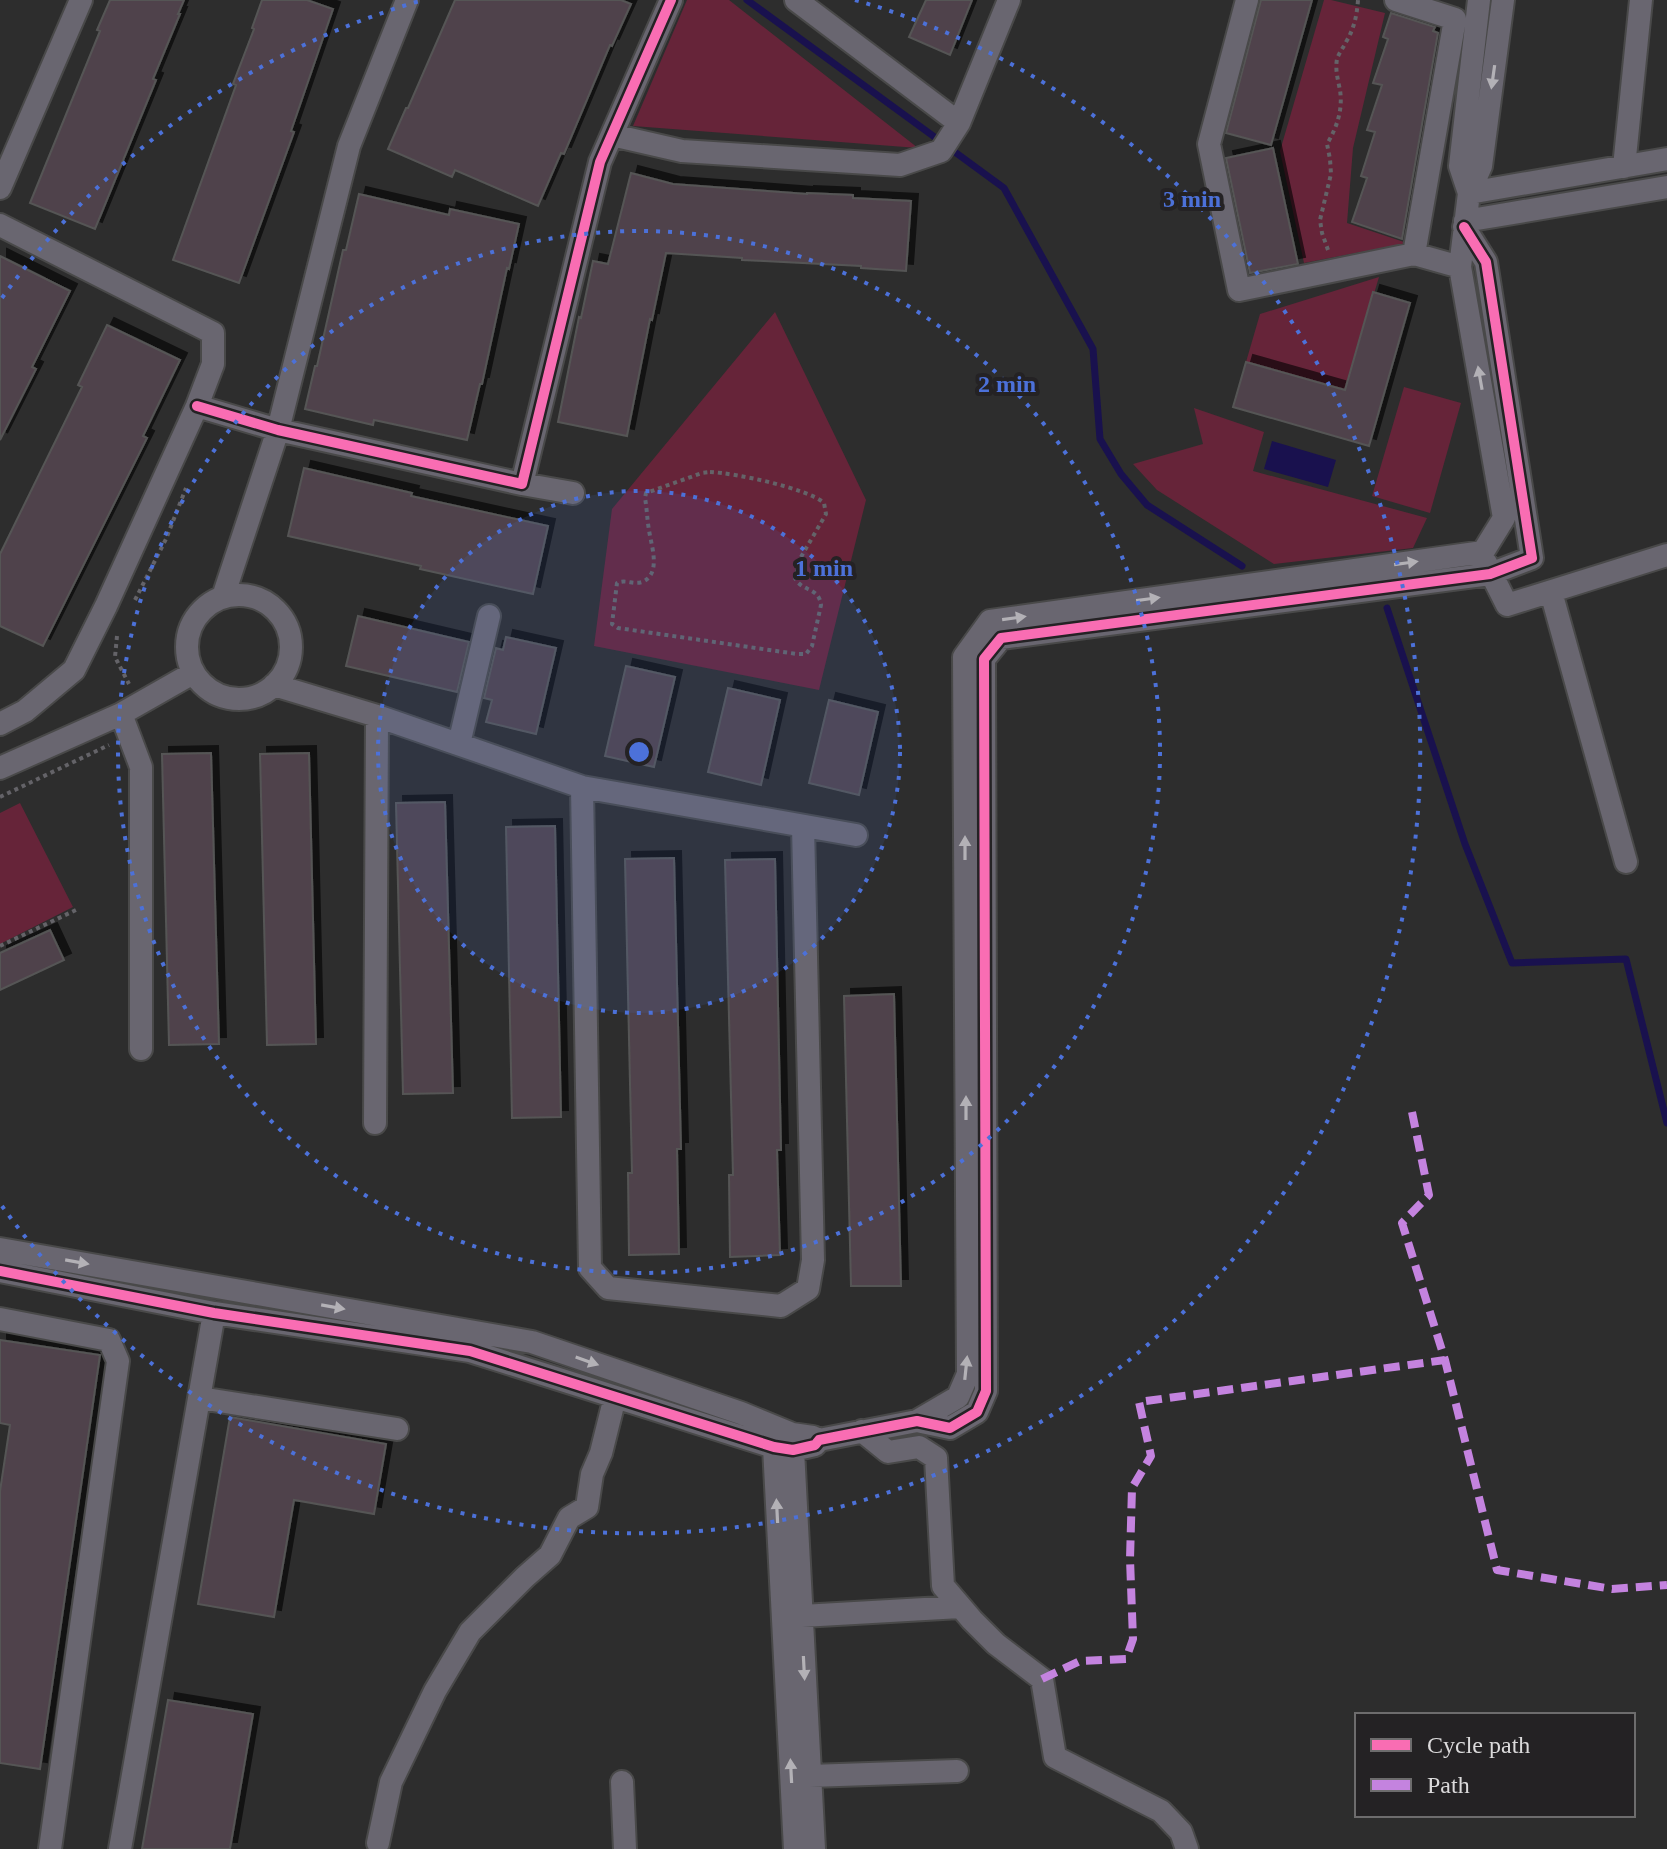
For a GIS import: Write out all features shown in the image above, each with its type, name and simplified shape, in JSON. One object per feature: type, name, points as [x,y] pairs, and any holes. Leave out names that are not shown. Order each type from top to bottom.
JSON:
[{"type":"street","points":[[0,188],[81,0]]},
{"type":"street","points":[[223,597],[278,430],[349,146],[407,0]]},
{"type":"street","points":[[522,484],[600,162],[671,0]]},
{"type":"street","points":[[796,0],[959,123]]},
{"type":"street","points":[[612,135],[682,151],[900,165],[941,151],[959,123],[1009,0]]},
{"type":"street","points":[[1247,0],[1209,144],[1239,290],[1414,254],[1460,267]]},
{"type":"street","points":[[1396,0],[1455,19],[1414,254]]},
{"type":"street","points":[[1469,193],[1460,166],[1479,0]]},
{"type":"street","points":[[1503,0],[1481,166],[1469,193],[1460,267],[1504,518],[1483,552],[1490,574],[1507,605],[1667,555]]},
{"type":"street","points":[[1624,167],[1641,0]]},
{"type":"street","points":[[1469,193],[1667,159]]},
{"type":"street","points":[[1464,224],[1667,187]]},
{"type":"street","points":[[917,1421],[950,1428],[977,1412],[986,1391],[984,659],[1001,638],[1490,574],[1532,558],[1486,262],[1464,224]]},
{"type":"street","points":[[0,225],[213,333],[213,364],[197,406],[74,670],[25,711],[0,724]]},
{"type":"street","points":[[197,406],[278,430],[573,493]]},
{"type":"street","points":[[0,1249],[532,1342],[741,1413],[792,1434],[819,1440],[917,1421],[958,1397],[968,1374],[964,657],[990,621],[1483,552]]},
{"type":"street","points":[[1551,592],[1626,862]]},
{"type":"street","points":[[247,595],[258,599],[268,604],[284,621],[291,643],[288,666],[274,685],[254,697],[231,698],[209,690],[193,673],[186,651],[190,628],[203,609],[223,597],[247,595]]},
{"type":"street","points":[[459,744],[489,616]]},
{"type":"street","points":[[0,768],[131,709],[193,673]]},
{"type":"street","points":[[274,685],[377,716],[582,787],[856,835]]},
{"type":"street","points":[[131,709],[130,736],[141,767],[141,1049]]},
{"type":"street","points":[[375,1123],[377,716]]},
{"type":"street","points":[[582,787],[590,1268],[608,1288],[781,1306],[808,1289],[813,1260],[803,826]]},
{"type":"street","points":[[0,1271],[214,1313],[470,1351],[783,1449],[815,1445],[819,1440]]},
{"type":"street","points":[[120,1849],[214,1313]]},
{"type":"street","points":[[0,1319],[109,1340],[118,1361],[50,1849]]},
{"type":"street","points":[[378,1843],[391,1782],[435,1691],[470,1632],[550,1555],[569,1518],[587,1507],[592,1474],[601,1453],[615,1397]]},
{"type":"street","points":[[200,1398],[397,1429]]},
{"type":"street","points":[[862,1431],[888,1452],[919,1447],[936,1458],[943,1586],[996,1644],[1042,1679],[1055,1757],[1161,1811],[1181,1832],[1187,1849]]},
{"type":"street","points":[[783,1449],[802,1616],[814,1849]]},
{"type":"street","points":[[783,1449],[795,1849]]},
{"type":"street","points":[[802,1616],[960,1607]]},
{"type":"street","points":[[810,1776],[957,1771]]},
{"type":"street","points":[[622,1782],[625,1849]]},
{"type":"path","points":[[1342,268],[1325,246],[1320,220],[1331,174],[1327,144],[1341,107],[1338,56],[1352,32],[1358,0]]},
{"type":"path","points":[[710,472],[770,482],[815,496],[824,503],[826,514],[801,557],[795,578],[820,598],[812,646],[806,654],[618,628],[612,624],[617,583],[623,580],[640,582],[653,568],[654,555],[645,498],[649,491],[710,472]]},
{"type":"path","points":[[130,610],[166,539],[189,479]]},
{"type":"path","points":[[117,635],[115,657],[131,709]]},
{"type":"path","points":[[0,797],[130,736]]},
{"type":"path","points":[[0,946],[78,909]]},
{"type":"shaded area","points":[[687,0],[729,0],[918,148],[633,126]]},
{"type":"shaded area","points":[[1324,0],[1385,13],[1353,148],[1347,223],[1407,243],[1304,263],[1280,151]]},
{"type":"shaded area","points":[[1379,277],[1345,390],[1246,362],[1260,314]]},
{"type":"shaded area","points":[[775,312],[866,500],[819,690],[594,646],[612,509]]},
{"type":"shaded area","points":[[1404,387],[1461,403],[1430,513],[1372,496]]},
{"type":"shaded area","points":[[1194,408],[1264,432],[1253,471],[1427,518],[1413,548],[1274,564],[1157,490],[1133,464],[1203,444]]},
{"type":"shaded area","points":[[1272,441],[1336,460],[1328,487],[1264,469]]},
{"type":"shaded area","points":[[20,803],[73,907],[0,944],[0,813]]},
{"type":"building","points":[[110,0],[184,0],[153,79],[156,80],[95,229],[30,203]]},
{"type":"building","points":[[262,0],[307,0],[333,9],[291,131],[294,132],[239,283],[173,260],[236,85],[233,84]]},
{"type":"building","points":[[455,0],[621,0],[631,4],[538,206],[455,170],[452,177],[388,149]]},
{"type":"building","points":[[926,0],[972,0],[950,55],[909,37]]},
{"type":"building","points":[[1261,0],[1312,0],[1271,145],[1226,133]]},
{"type":"building","points":[[1391,13],[1435,27],[1433,31],[1438,33],[1402,239],[1352,222],[1367,178],[1361,176],[1375,132],[1367,130],[1382,85],[1373,83],[1388,39],[1383,37]]},
{"type":"building","points":[[1273,148],[1298,264],[1250,273],[1226,158]]},
{"type":"building","points":[[631,173],[673,184],[911,201],[906,271],[666,253],[627,436],[558,422],[593,261],[608,264]]},
{"type":"building","points":[[359,194],[449,215],[450,209],[519,224],[467,440],[374,420],[373,425],[305,409]]},
{"type":"building","points":[[0,256],[70,291],[0,440]]},
{"type":"building","points":[[1373,292],[1410,303],[1369,446],[1233,407],[1246,362],[1345,390]]},
{"type":"building","points":[[107,325],[180,360],[143,436],[147,438],[43,646],[0,626],[0,554],[82,387],[78,385]]},
{"type":"building","points":[[304,468],[412,493],[411,496],[548,526],[533,594],[288,536]]},
{"type":"building","points":[[358,616],[469,642],[457,692],[346,666]]},
{"type":"building","points":[[506,637],[556,648],[536,734],[486,722],[492,700],[484,698],[496,648],[503,650]]},
{"type":"building","points":[[626,666],[675,677],[654,767],[605,756]]},
{"type":"building","points":[[728,688],[780,700],[761,785],[708,772]]},
{"type":"building","points":[[829,700],[878,712],[859,795],[809,783]]},
{"type":"building","points":[[211,753],[219,1044],[169,1045],[162,754]]},
{"type":"building","points":[[309,753],[316,1044],[267,1045],[260,754]]},
{"type":"building","points":[[445,802],[453,1093],[403,1094],[396,803]]},
{"type":"building","points":[[555,826],[561,1117],[512,1118],[506,827]]},
{"type":"building","points":[[674,858],[681,1149],[677,1149],[679,1254],[629,1255],[628,1173],[632,1173],[625,859]]},
{"type":"building","points":[[775,859],[780,1255],[730,1257],[729,1175],[733,1175],[725,860]]},
{"type":"building","points":[[50,930],[64,960],[0,990],[0,953]]},
{"type":"building","points":[[894,994],[901,1286],[851,1286],[844,996]]},
{"type":"building","points":[[0,1340],[100,1355],[40,1769],[0,1763],[0,1491],[10,1425],[0,1423]]},
{"type":"building","points":[[230,1417],[386,1444],[374,1514],[294,1500],[274,1617],[198,1604]]},
{"type":"building","points":[[168,1700],[253,1714],[230,1849],[142,1849]]},
{"type":"waterway","points":[[747,0],[940,141]]},
{"type":"waterway","points":[[948,147],[1004,188],[1093,349],[1100,439],[1121,474],[1147,505],[1242,566]]},
{"type":"waterway","points":[[1387,608],[1465,844],[1512,963],[1626,959],[1667,1123]]},
{"type":"marked path","points":[[1412,1112],[1429,1195],[1402,1223],[1445,1360],[1497,1570],[1612,1589],[1667,1585]]},
{"type":"marked path","points":[[1042,1679],[1080,1661],[1126,1659],[1133,1639],[1130,1559],[1132,1488],[1151,1456],[1139,1402],[1445,1360]]},
{"type":"cycle path","points":[[197,406],[278,430],[522,484],[600,162],[671,0]]},
{"type":"cycle path","points":[[0,1271],[214,1313],[470,1351],[774,1447],[793,1450],[815,1445],[819,1440],[917,1421],[950,1428],[977,1412],[986,1391],[984,659],[1001,638],[1490,574],[1532,558],[1486,262],[1464,227]]}]
